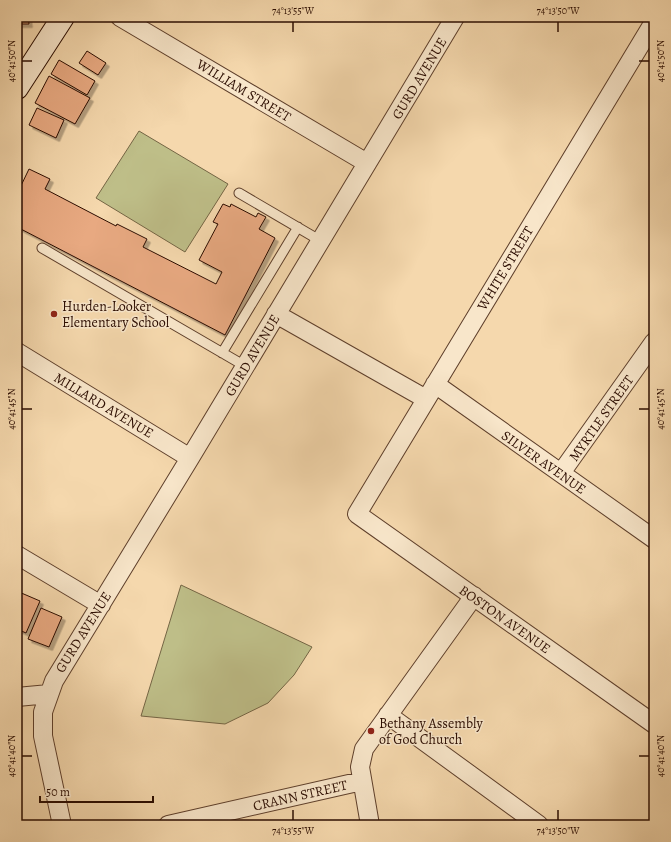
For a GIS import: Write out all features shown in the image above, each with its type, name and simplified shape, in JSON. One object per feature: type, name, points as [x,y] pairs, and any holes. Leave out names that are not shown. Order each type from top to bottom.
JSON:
[{"type":"street","points":[[19,82],[63,17]]},
{"type":"street","name":"WILLIAM STREET","points":[[120,17],[368,163]]},
{"type":"street","name":"GURD AVENUE","points":[[62,825],[43,736],[42,712],[54,681],[455,17]]},
{"type":"street","name":"WHITE STREET","points":[[357,514],[654,22]]},
{"type":"street","points":[[276,314],[426,399]]},
{"type":"street","name":"MYRTLE STREET","points":[[561,474],[654,342]]},
{"type":"street","name":"MILLARD AVENUE","points":[[17,352],[190,458]]},
{"type":"street","name":"SILVER AVENUE","points":[[435,384],[654,539]]},
{"type":"street","name":"BOSTON AVENUE","points":[[357,514],[654,724]]},
{"type":"street","points":[[17,555],[101,605]]},
{"type":"street","points":[[370,825],[360,767],[364,748],[474,596]]},
{"type":"street","points":[[17,697],[49,694]]},
{"type":"street","points":[[388,715],[538,825]]},
{"type":"street","name":"CRANN STREET","points":[[168,825],[362,781]]},
{"type":"lane","points":[[239,193],[321,241]]},
{"type":"lane","points":[[222,353],[298,227]]},
{"type":"lane","points":[[42,248],[245,366]]},
{"type":"green space","points":[[139,131],[228,184],[185,252],[96,198]]},
{"type":"green space","points":[[181,585],[312,647],[294,675],[268,703],[225,724],[141,716]]},
{"type":"building","points":[[17,17],[28,17],[29,24],[17,24]]},
{"type":"building","points":[[87,51],[106,63],[98,75],[79,63]]},
{"type":"building","points":[[59,60],[95,81],[87,95],[51,74]]},
{"type":"building","points":[[49,76],[90,98],[75,124],[35,103]]},
{"type":"building","points":[[37,108],[64,120],[56,138],[29,125]]},
{"type":"building","points":[[29,169],[50,179],[45,189],[116,226],[117,224],[147,239],[143,247],[216,284],[222,272],[199,260],[218,224],[213,222],[223,204],[230,207],[231,204],[256,217],[258,213],[266,217],[259,229],[275,238],[225,335],[17,227],[17,194]]},
{"type":"building","points":[[19,592],[40,601],[26,633],[17,629],[17,596]]},
{"type":"building","points":[[41,608],[62,617],[49,647],[28,639]]},
{"type":"place","name":"Hurden-Looker Elementary School","points":[[54,314]]},
{"type":"place","name":"Bethany Assembly of God Church","points":[[371,731]]}]
